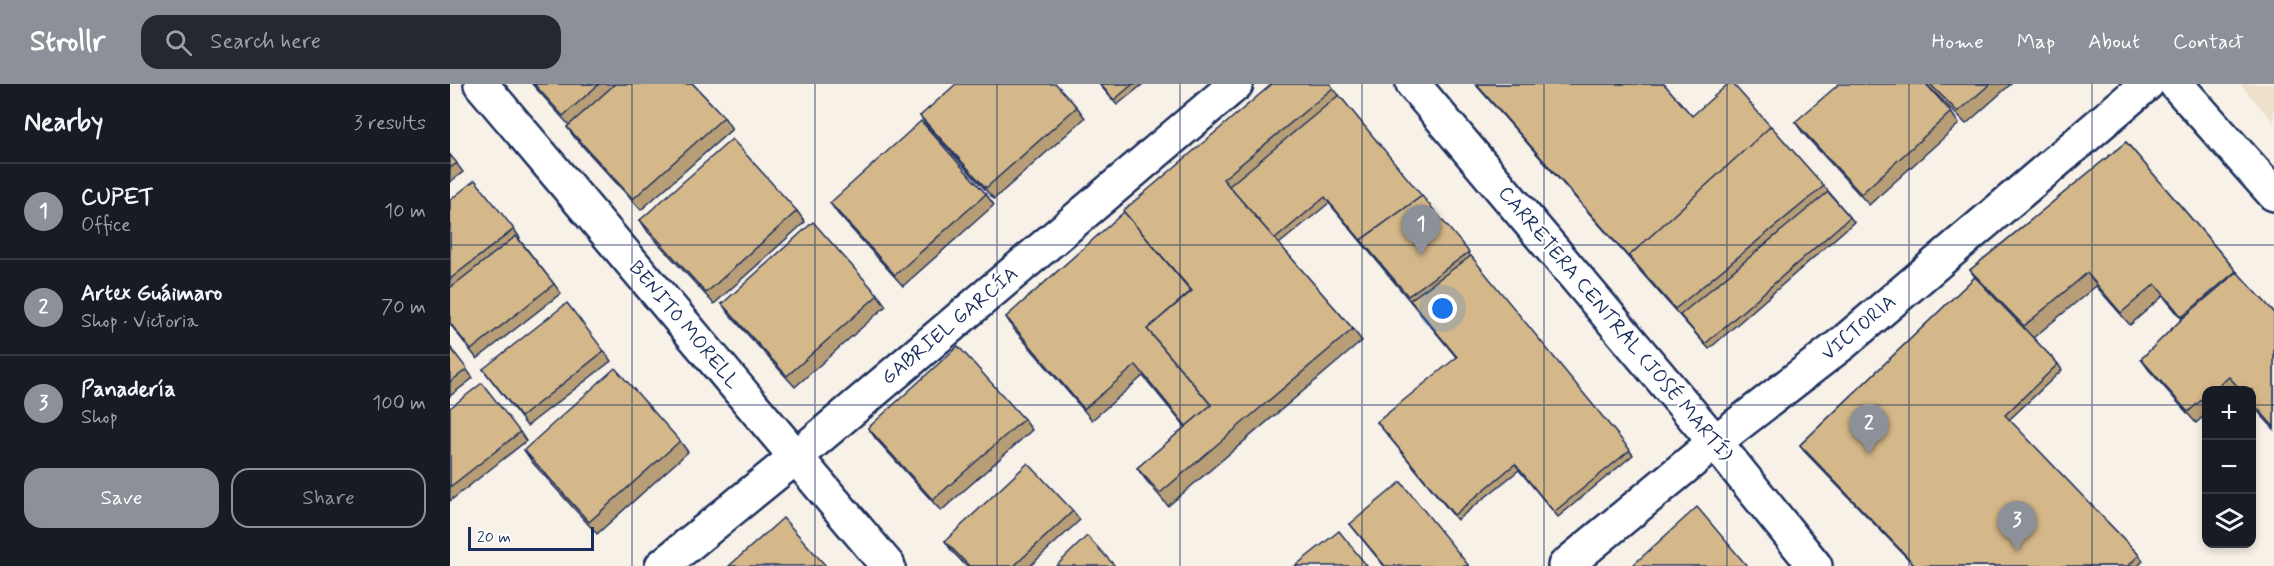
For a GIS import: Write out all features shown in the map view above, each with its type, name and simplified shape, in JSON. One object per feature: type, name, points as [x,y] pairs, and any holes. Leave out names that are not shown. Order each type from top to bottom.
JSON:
[{"type":"main road","name":"BENITO MORELL","points":[[481,84],[888,566]]},
{"type":"main road","name":"GABRIEL GARCÍA","points":[[662,566],[796,457],[1236,84]]},
{"type":"main road","name":"CARRETERA CENTRAL (JOSÉ MARTÍ)","points":[[1413,84],[1715,442],[1815,566]]},
{"type":"main road","name":"VICTORIA","points":[[1565,566],[1715,442],[1843,343],[2147,84]]},
{"type":"main road","points":[[2176,84],[2274,194]]},
{"type":"shaded area","points":[[2240,84],[2274,84],[2274,123]]},
{"type":"building","points":[[534,84],[599,84],[563,116]]},
{"type":"building","points":[[615,84],[693,84],[724,117],[633,199],[567,127]]},
{"type":"building","points":[[956,84],[1056,84],[1077,107],[986,188],[920,116]]},
{"type":"building","points":[[1100,84],[1133,84],[1114,100]]},
{"type":"building","points":[[1272,84],[1330,84],[1333,88],[1223,179],[1353,329],[1160,493],[1137,468],[1211,405],[1147,329],[1192,291],[1123,211]]},
{"type":"building","points":[[1476,84],[1664,84],[1692,116],[1728,84],[1733,84],[1771,127],[1629,256],[1633,262]]},
{"type":"building","points":[[1839,84],[1926,84],[1951,112],[1861,194],[1795,122]]},
{"type":"building","points":[[1930,84],[1990,84],[1958,112]]},
{"type":"building","points":[[1339,95],[1422,196],[1361,240],[1364,244],[1325,197],[1275,239],[1229,186]]},
{"type":"building","points":[[921,121],[986,194],[895,275],[830,203]]},
{"type":"building","points":[[1771,126],[1824,186],[1675,309],[1629,256]]},
{"type":"building","points":[[732,139],[797,211],[706,293],[640,220]]},
{"type":"building","points":[[2126,142],[2236,271],[2182,317],[2155,284],[2121,313],[2087,273],[2024,326],[1970,270]]},
{"type":"building","points":[[450,155],[457,163],[450,168]]},
{"type":"building","points":[[475,180],[514,229],[450,279],[450,200]]},
{"type":"building","points":[[1828,192],[1850,217],[1705,344],[1680,315]]},
{"type":"building","points":[[1422,196],[1469,252],[1408,296],[1361,240]]},
{"type":"building","points":[[1124,212],[1191,291],[1147,329],[1211,405],[1186,426],[1136,365],[1084,409],[1006,317]]},
{"type":"building","points":[[813,222],[878,295],[787,376],[722,304]]},
{"type":"building","points":[[516,236],[554,284],[471,350],[450,323],[450,288]]},
{"type":"building","points":[[1471,256],[1630,450],[1554,512],[1515,464],[1454,515],[1377,422],[1457,357],[1410,300]]},
{"type":"building","points":[[2237,272],[2274,312],[2274,427],[2256,407],[2256,386],[2237,386],[2229,377],[2218,386],[2202,386],[2202,400],[2188,412],[2141,359],[2183,318]]},
{"type":"building","points":[[1975,277],[2058,364],[2005,415],[2139,555],[2128,566],[1916,566],[1800,445]]},
{"type":"building","points":[[567,303],[604,351],[521,417],[483,369]]},
{"type":"building","points":[[958,346],[1024,419],[933,500],[868,428]]},
{"type":"building","points":[[450,347],[467,369],[450,382]]},
{"type":"building","points":[[615,368],[680,441],[589,522],[524,450]]},
{"type":"building","points":[[482,383],[520,432],[450,487],[450,408]]},
{"type":"building","points":[[1028,463],[1073,511],[1014,566],[969,566],[945,541]]},
{"type":"building","points":[[1401,482],[1469,566],[1385,566],[1350,524]]},
{"type":"building","points":[[1697,507],[1747,566],[1632,566]]},
{"type":"building","points":[[783,518],[826,566],[729,566]]},
{"type":"building","points":[[1339,531],[1367,566],[1295,566]]},
{"type":"building","points":[[1087,536],[1115,566],[1056,566]]},
{"type":"place","name":"CUPET","points":[[1421,255]]},
{"type":"place","name":"Artex Guáimaro","points":[[1869,454]]},
{"type":"place","name":"Panadería","points":[[2017,551]]}]
